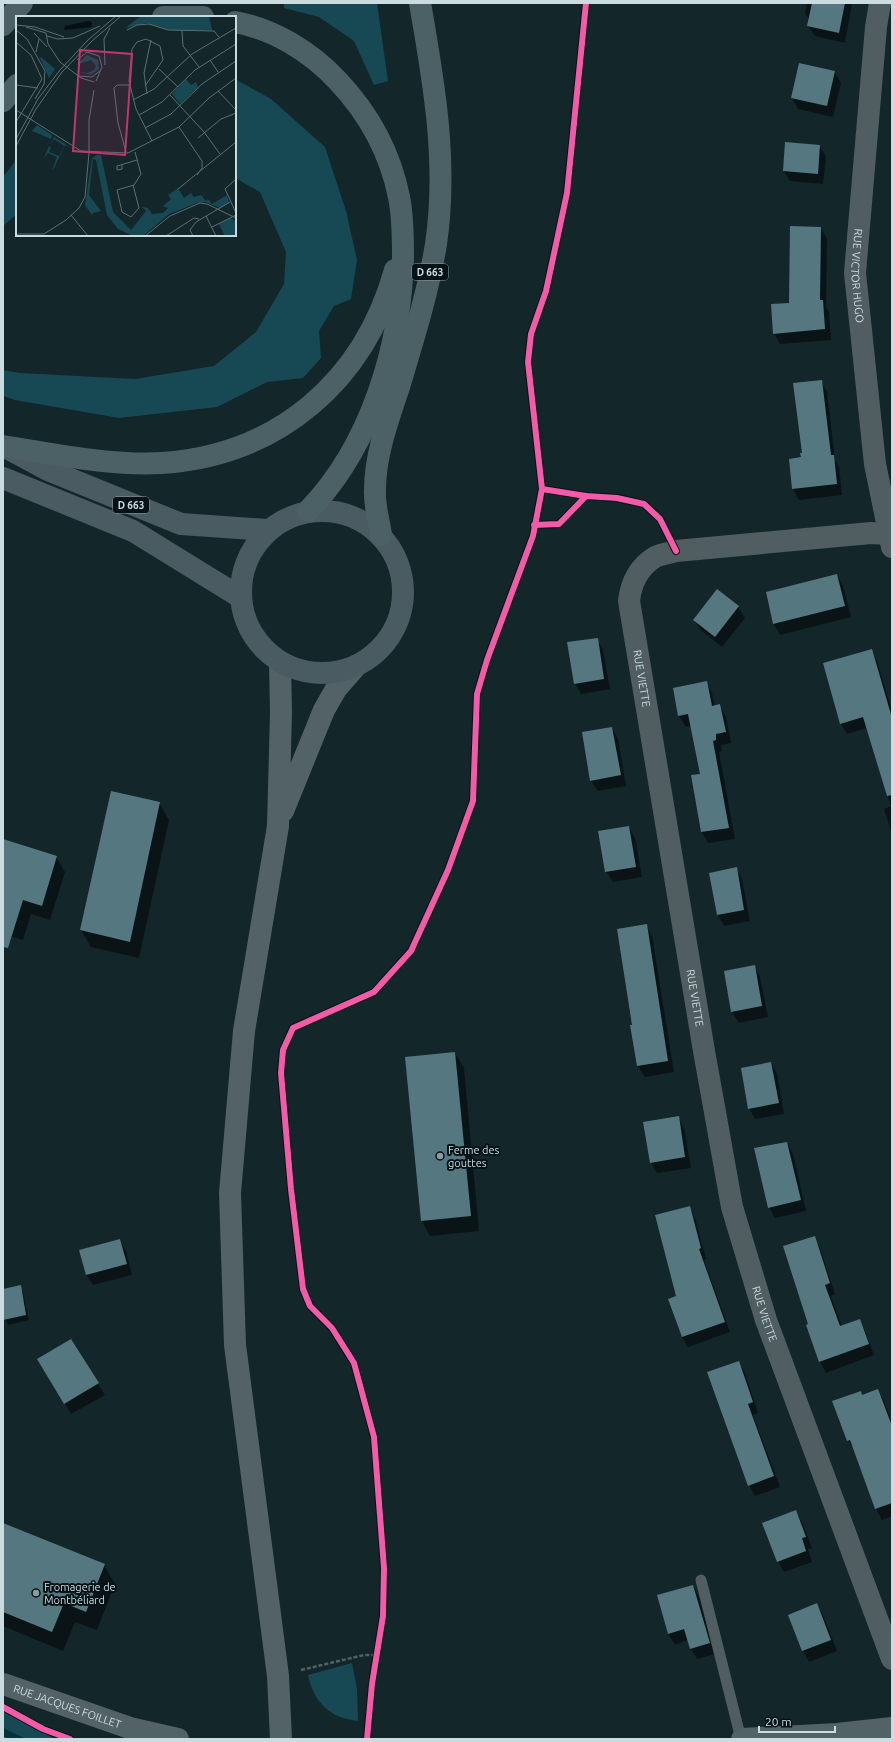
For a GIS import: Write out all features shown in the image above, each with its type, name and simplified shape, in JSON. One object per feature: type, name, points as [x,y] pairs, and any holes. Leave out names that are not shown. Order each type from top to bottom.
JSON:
[{"type":"highway","points":[[3,26],[22,3]]},
{"type":"highway","name":"D 663","points":[[381,535],[375,490],[379,457],[387,425],[420,318],[436,244],[439,212],[440,147],[436,100],[420,3]]},
{"type":"highway","points":[[3,446],[117,462],[162,463],[206,458],[244,446],[296,417],[327,391],[352,362],[375,323],[394,273],[403,242],[399,197],[386,156],[376,132],[349,94],[326,68],[306,53],[283,39],[262,30],[236,22]]},
{"type":"highway","points":[[3,101],[16,85]]},
{"type":"highway","name":"D 663","points":[[308,511],[322,497],[344,466],[356,444],[375,401],[386,368],[398,319],[403,242]]},
{"type":"main road","name":"D 663","points":[[3,446],[48,470],[181,524],[268,530]]},
{"type":"main road","name":"D 663","points":[[3,478],[133,531],[240,597]]},
{"type":"main road","points":[[278,826],[324,710],[336,689],[356,666],[378,652],[394,632],[403,607],[404,581],[396,556],[381,535],[362,520],[338,511],[308,511],[289,517],[268,530],[252,550],[242,573],[240,597],[246,623],[260,645],[280,662],[304,672],[330,673],[356,666]]},
{"type":"main road","points":[[280,662],[281,713],[278,826],[244,1031],[230,1193],[235,1345],[278,1676],[281,1739]]},
{"type":"main road","name":"RUE JACQUES FOILLET","points":[[3,1684],[130,1728],[178,1739]]},
{"type":"main road","points":[[742,1739],[837,1734],[892,1728]]},
{"type":"street","name":"RUE VICTOR HUGO","points":[[880,3],[876,27],[855,273],[874,464],[891,540]]},
{"type":"street","name":"RUE VIETTE","points":[[891,540],[871,533],[676,551],[656,557],[641,568],[630,587],[629,601],[704,1051],[732,1207],[766,1320],[892,1659]]},
{"type":"lane","points":[[701,1580],[742,1739]]},
{"type":"path","points":[[278,1676],[364,1655],[376,1655]]},
{"type":"shaded area","points":[[284,3],[377,3],[388,81],[374,85],[354,41],[319,17],[284,8]]},
{"type":"shaded area","points":[[236,80],[271,99],[325,147],[346,211],[357,260],[351,299],[334,306],[319,331],[321,358],[303,378],[267,382],[217,407],[119,418],[15,400],[3,396],[3,370],[20,373],[135,379],[214,366],[256,332],[284,284],[286,252],[260,192],[236,179]]},
{"type":"shaded area","points":[[16,160],[16,215],[3,226],[3,177]]},
{"type":"shaded area","points":[[352,1663],[357,1689],[358,1721],[331,1713],[314,1694],[308,1675]]},
{"type":"shaded area","points":[[3,1711],[12,1714],[30,1726],[56,1739],[26,1739],[3,1728]]},
{"type":"shaded area","points":[[3,1728],[26,1739],[3,1739]]},
{"type":"building","points":[[812,3],[845,3],[839,33],[807,26]]},
{"type":"building","points":[[799,63],[835,71],[827,106],[791,98]]},
{"type":"building","points":[[785,142],[820,145],[818,174],[783,171]]},
{"type":"building","points":[[790,226],[821,227],[820,300],[823,300],[825,329],[773,334],[771,304],[789,303]]},
{"type":"building","points":[[822,380],[831,455],[834,455],[837,484],[792,489],[789,459],[801,457],[800,453],[802,453],[793,383]]},
{"type":"building","points":[[837,574],[845,606],[773,624],[766,592]]},
{"type":"building","points":[[717,589],[739,606],[715,637],[693,620]]},
{"type":"building","points":[[598,638],[604,679],[574,684],[567,642]]},
{"type":"building","points":[[872,649],[892,718],[892,795],[887,796],[863,717],[840,724],[823,663]]},
{"type":"building","points":[[707,681],[712,706],[720,704],[726,732],[716,734],[716,740],[713,741],[729,828],[701,832],[691,775],[700,774],[688,714],[678,716],[673,688]]},
{"type":"building","points":[[612,727],[621,775],[590,781],[582,732]]},
{"type":"building","points":[[111,791],[160,802],[130,942],[80,930]]},
{"type":"building","points":[[629,826],[636,867],[605,872],[598,831]]},
{"type":"building","points":[[3,839],[57,856],[42,906],[23,900],[8,948],[3,947]]},
{"type":"building","points":[[737,867],[744,910],[717,915],[709,873]]},
{"type":"building","points":[[647,924],[668,1061],[637,1066],[617,929]]},
{"type":"building","points":[[755,965],[762,1006],[731,1012],[724,971]]},
{"type":"building","name":"Ferme des gouttes","points":[[455,1052],[471,1216],[421,1221],[405,1057]]},
{"type":"building","points":[[771,1062],[779,1103],[748,1109],[741,1068]]},
{"type":"building","points":[[679,1116],[685,1157],[650,1163],[643,1122]]},
{"type":"building","points":[[787,1142],[801,1200],[768,1208],[754,1148]]},
{"type":"building","points":[[690,1206],[701,1248],[699,1249],[725,1322],[682,1337],[668,1299],[676,1296],[655,1215]]},
{"type":"building","points":[[815,1236],[830,1283],[825,1285],[840,1326],[860,1319],[869,1344],[819,1362],[806,1325],[808,1324],[783,1246]]},
{"type":"building","points":[[120,1239],[127,1264],[86,1275],[79,1250]]},
{"type":"building","points":[[21,1285],[26,1315],[3,1320],[3,1289]]},
{"type":"building","points":[[71,1339],[99,1383],[64,1404],[37,1359]]},
{"type":"building","points":[[739,1361],[753,1402],[748,1404],[774,1476],[748,1486],[707,1372]]},
{"type":"building","points":[[878,1389],[892,1426],[892,1503],[875,1509],[850,1440],[847,1441],[832,1401],[861,1391],[862,1395]]},
{"type":"building","points":[[796,1510],[806,1537],[802,1538],[806,1551],[777,1562],[762,1523]]},
{"type":"building","points":[[3,1523],[105,1564],[86,1612],[64,1603],[52,1632],[3,1612]]},
{"type":"building","points":[[693,1585],[710,1643],[690,1649],[684,1629],[668,1634],[657,1595]]},
{"type":"building","points":[[817,1603],[831,1640],[802,1651],[788,1615]]},
{"type":"cycle path","points":[[367,1739],[372,1684],[383,1616],[384,1568],[374,1437],[354,1363],[332,1328],[310,1306],[303,1289],[291,1189],[281,1073],[283,1050],[293,1028],[374,992],[411,951],[448,870],[473,801],[477,694],[487,660],[533,536],[542,489],[528,362],[531,334],[546,291],[567,193],[586,3]]},
{"type":"cycle path","points":[[542,489],[586,496],[617,498],[644,504],[660,519],[676,551]]},
{"type":"cycle path","points":[[534,525],[559,524],[586,496]]},
{"type":"cycle path","points":[[3,1707],[43,1729],[70,1739]]},
{"type":"place","name":"Ferme des gouttes","points":[[440,1156]]},
{"type":"place","name":"Fromagerie de Montbéliard","points":[[36,1593]]}]
